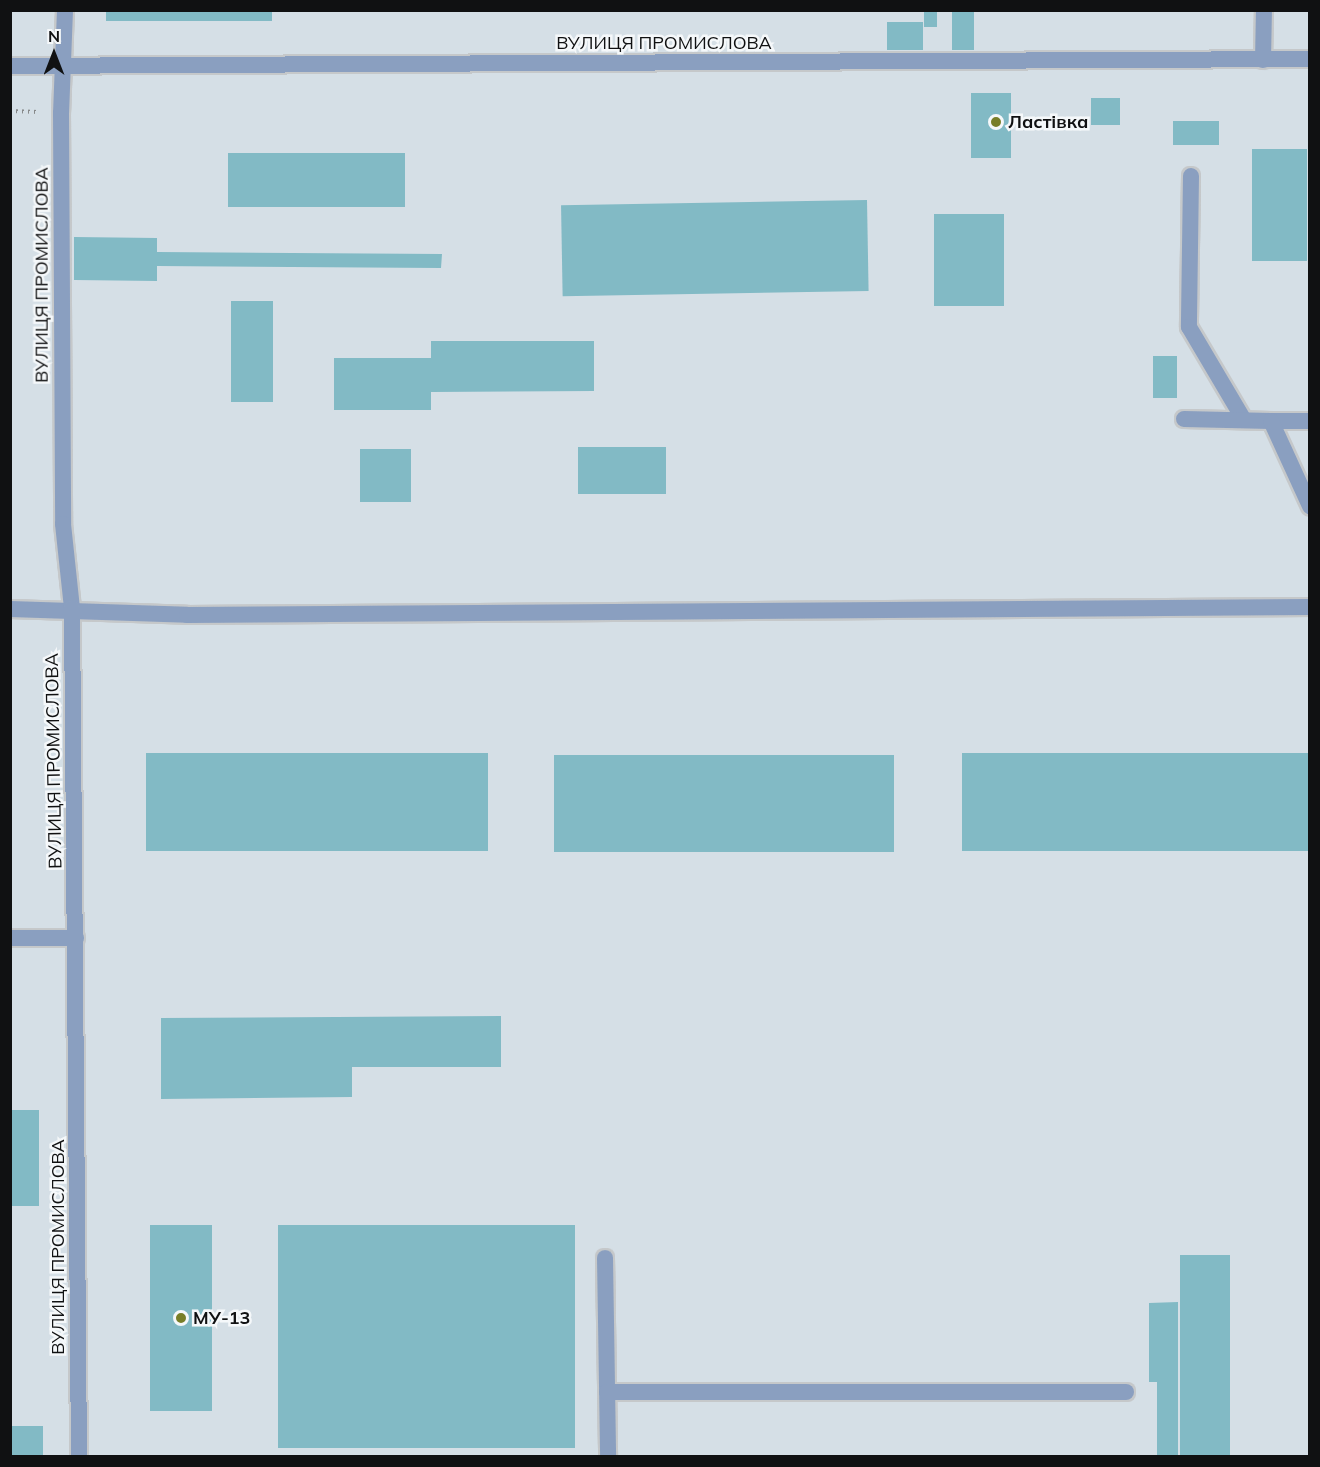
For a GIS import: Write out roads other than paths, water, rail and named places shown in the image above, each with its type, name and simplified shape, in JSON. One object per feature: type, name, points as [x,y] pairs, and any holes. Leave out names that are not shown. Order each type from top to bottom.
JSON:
[{"type":"street","name":"ВУЛИЦЯ ПРОМИСЛОВА","points":[[65,10],[61,113],[63,524],[72,608],[79,1456]]},
{"type":"street","points":[[1263,60],[1264,10]]},
{"type":"street","name":"ВУЛИЦЯ ПРОМИСЛОВА","points":[[10,66],[1310,59]]},
{"type":"street","points":[[1191,176],[1189,327],[1244,420]]},
{"type":"street","points":[[1184,418],[1310,421]]},
{"type":"street","points":[[1271,421],[1310,506]]},
{"type":"street","points":[[10,609],[72,608],[199,615],[1310,607]]},
{"type":"street","points":[[10,939],[76,938]]},
{"type":"street","points":[[605,1258],[608,1456]]},
{"type":"street","points":[[607,1392],[1126,1392]]},
{"type":"place","name":"Ластівка","points":[[996,122]]},
{"type":"place","name":"МУ-13","points":[[181,1318]]}]
